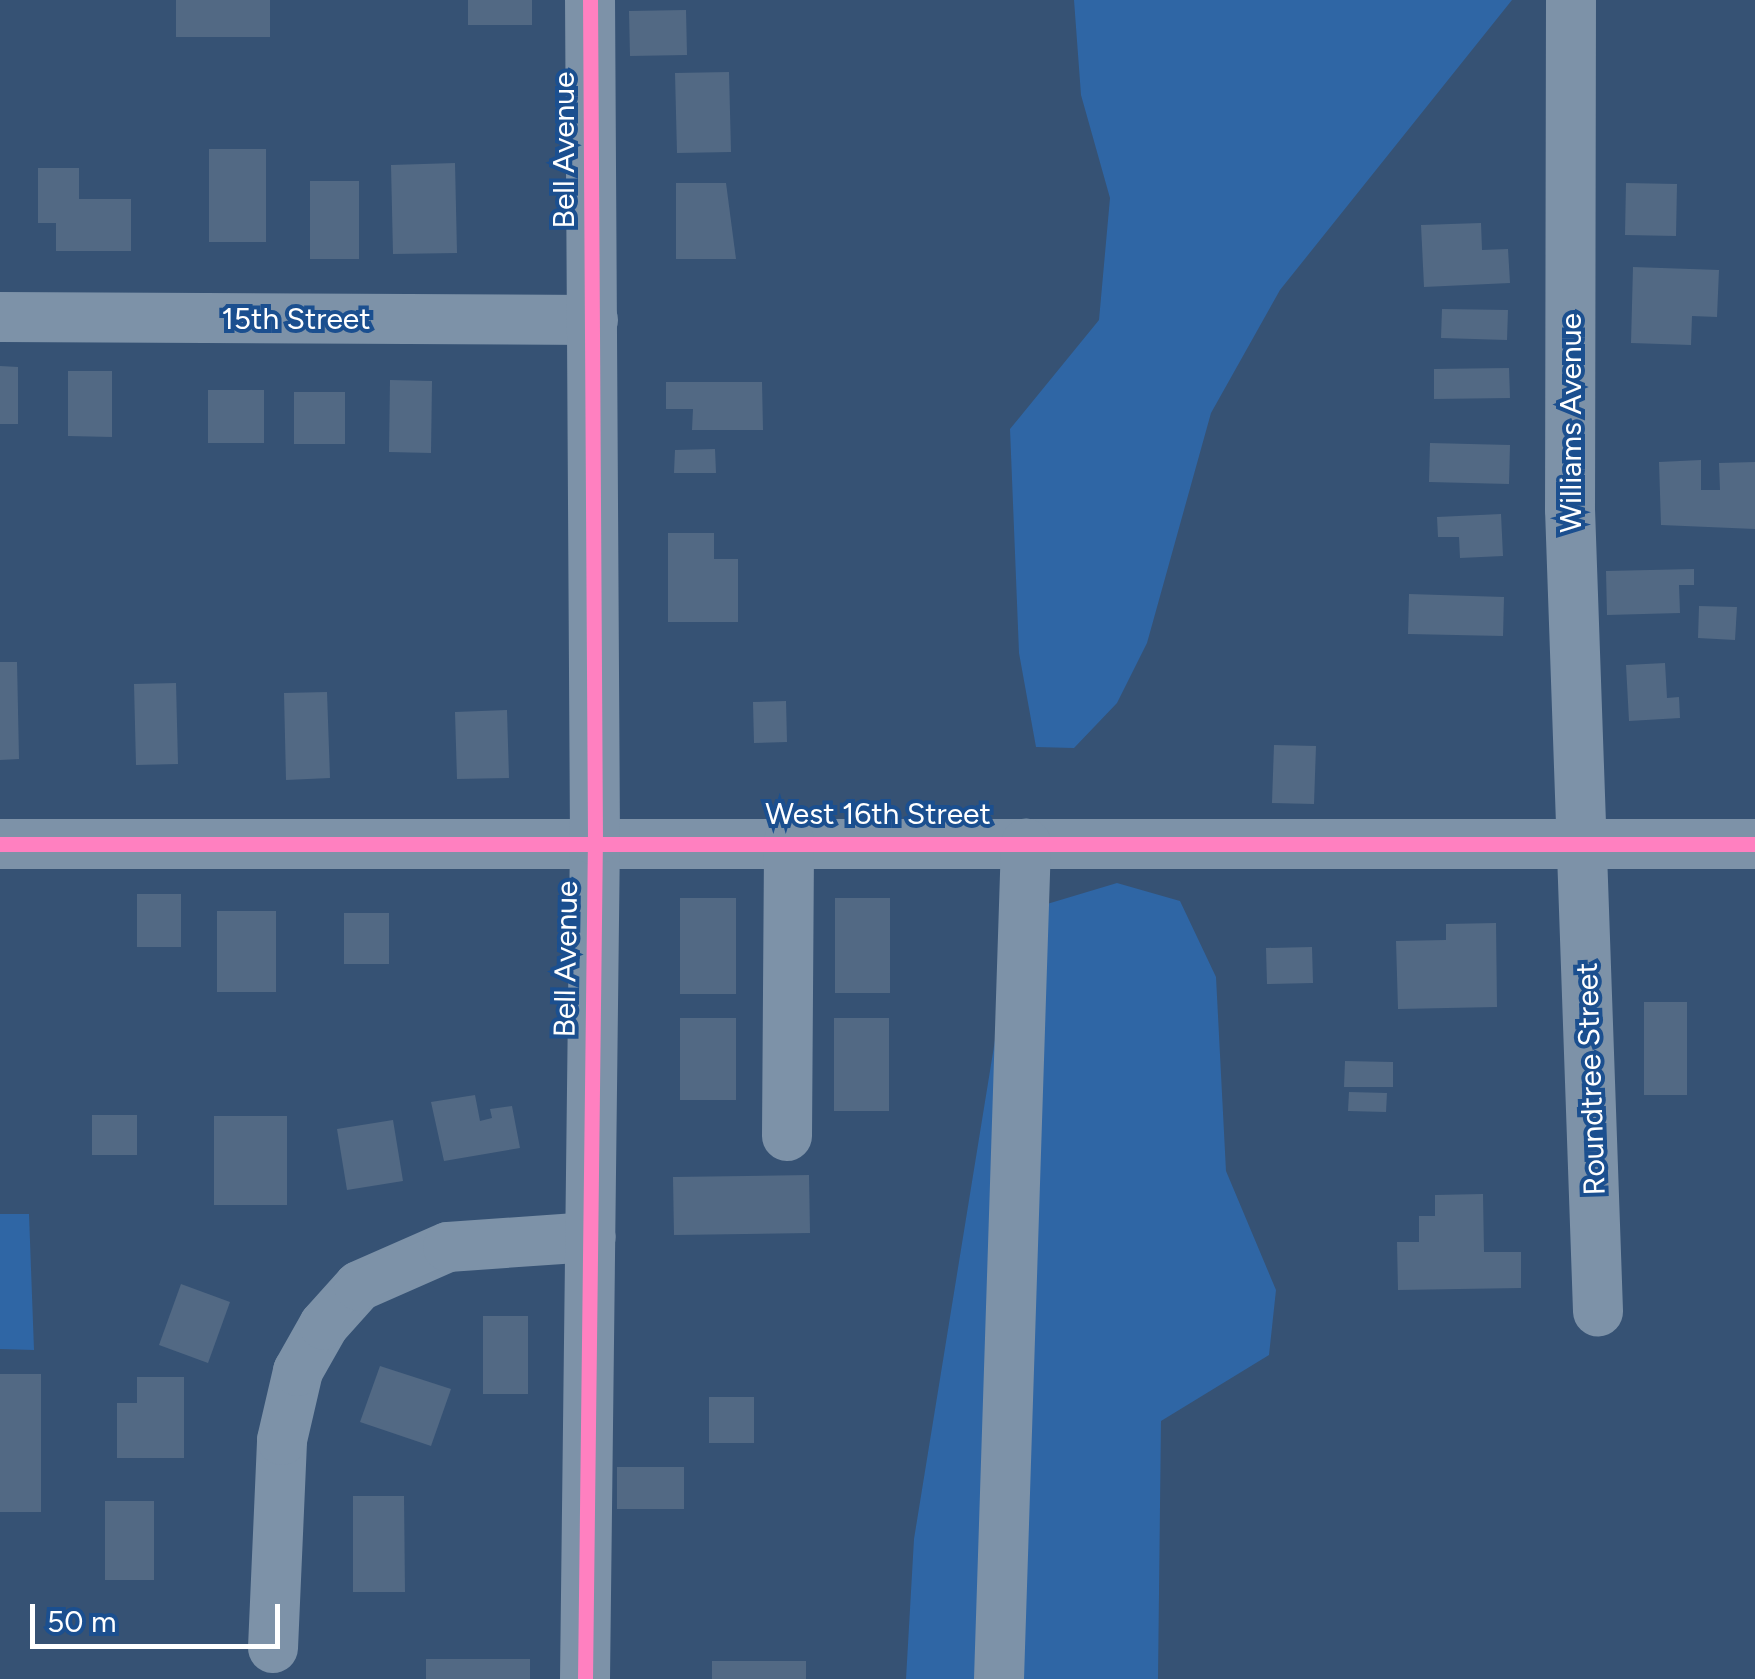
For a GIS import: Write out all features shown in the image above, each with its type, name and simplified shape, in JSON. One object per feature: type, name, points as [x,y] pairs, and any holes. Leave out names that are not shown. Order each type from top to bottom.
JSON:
[{"type":"street","name":"Bell Avenue","points":[[585,1679],[595,840],[590,0]]},
{"type":"street","name":"Williams Avenue","points":[[1570,0],[1570,509],[1584,846]]},
{"type":"street","name":"15th Street","points":[[0,318],[592,320]]},
{"type":"street","name":"West 16th Street","points":[[0,844],[595,840],[1755,844]]},
{"type":"street","points":[[788,1136],[789,841]]},
{"type":"street","points":[[998,1679],[1026,843]]},
{"type":"street","name":"Roundtree Street","points":[[1584,846],[1598,1312]]},
{"type":"street","points":[[274,1648],[282,1440],[298,1371],[324,1324],[358,1286],[448,1247],[591,1237]]},
{"type":"shaded area","points":[[1074,0],[1512,0],[1280,290],[1211,413],[1147,643],[1117,703],[1074,748],[1036,747],[1019,653],[1010,429],[1099,320],[1110,198],[1081,95]]},
{"type":"shaded area","points":[[1117,883],[1180,901],[1216,977],[1226,1171],[1276,1290],[1269,1355],[1161,1421],[1158,1679],[906,1679],[914,1539],[1008,960],[1037,907]]},
{"type":"shaded area","points":[[0,1214],[29,1214],[34,1350],[0,1349]]},
{"type":"building","points":[[176,0],[270,0],[270,37],[176,37]]},
{"type":"building","points":[[468,0],[532,0],[532,25],[468,25]]},
{"type":"building","points":[[686,10],[687,55],[630,56],[629,11]]},
{"type":"building","points":[[729,72],[731,152],[677,153],[675,73]]},
{"type":"building","points":[[209,149],[266,149],[266,242],[209,242]]},
{"type":"building","points":[[455,163],[457,253],[393,254],[391,165]]},
{"type":"building","points":[[38,168],[79,168],[79,199],[131,199],[131,251],[56,251],[56,223],[38,223]]},
{"type":"building","points":[[310,181],[359,181],[359,259],[310,259]]},
{"type":"building","points":[[676,183],[726,183],[736,259],[676,259]]},
{"type":"building","points":[[1626,183],[1677,184],[1676,236],[1625,235]]},
{"type":"building","points":[[1481,223],[1482,250],[1508,249],[1510,283],[1424,287],[1421,225]]},
{"type":"building","points":[[1633,267],[1719,270],[1717,317],[1692,316],[1691,345],[1631,343]]},
{"type":"building","points":[[1442,309],[1508,310],[1507,340],[1441,338]]},
{"type":"building","points":[[0,366],[18,367],[18,424],[0,424]]},
{"type":"building","points":[[1509,368],[1510,398],[1434,399],[1434,369]]},
{"type":"building","points":[[68,371],[112,371],[112,437],[68,436]]},
{"type":"building","points":[[390,380],[432,381],[431,453],[389,452]]},
{"type":"building","points":[[666,382],[762,382],[763,430],[692,430],[693,409],[666,409]]},
{"type":"building","points":[[208,390],[264,390],[264,443],[208,443]]},
{"type":"building","points":[[294,392],[345,392],[345,444],[294,444]]},
{"type":"building","points":[[1430,443],[1510,445],[1509,484],[1429,482]]},
{"type":"building","points":[[715,449],[716,473],[674,473],[675,450]]},
{"type":"building","points":[[1701,460],[1701,490],[1720,490],[1719,463],[1755,462],[1755,529],[1661,525],[1659,462]]},
{"type":"building","points":[[1501,514],[1503,556],[1460,558],[1459,537],[1438,537],[1437,517]]},
{"type":"building","points":[[668,533],[714,533],[714,559],[738,559],[738,622],[668,622]]},
{"type":"building","points":[[1694,569],[1694,585],[1679,585],[1680,613],[1607,615],[1606,571]]},
{"type":"building","points":[[1409,594],[1504,597],[1503,636],[1408,634]]},
{"type":"building","points":[[1699,606],[1737,607],[1735,640],[1698,638]]},
{"type":"building","points":[[0,662],[17,662],[19,759],[0,760]]},
{"type":"building","points":[[1665,663],[1667,698],[1679,697],[1680,718],[1629,721],[1626,665]]},
{"type":"building","points":[[176,683],[178,764],[136,765],[134,684]]},
{"type":"building","points":[[327,692],[330,778],[286,780],[284,693]]},
{"type":"building","points":[[786,701],[787,742],[754,743],[753,702]]},
{"type":"building","points":[[507,710],[509,778],[457,779],[455,712]]},
{"type":"building","points":[[1274,745],[1316,746],[1314,804],[1272,803]]},
{"type":"building","points":[[137,894],[181,894],[181,947],[137,947]]},
{"type":"building","points":[[680,898],[736,898],[736,994],[680,994]]},
{"type":"building","points":[[835,898],[890,898],[890,993],[835,993]]},
{"type":"building","points":[[217,911],[276,911],[276,992],[217,992]]},
{"type":"building","points":[[344,913],[389,913],[389,964],[344,964]]},
{"type":"building","points":[[1496,923],[1497,1007],[1398,1009],[1396,941],[1446,940],[1446,924]]},
{"type":"building","points":[[1312,947],[1313,983],[1267,984],[1266,948]]},
{"type":"building","points":[[1644,1002],[1687,1002],[1687,1095],[1644,1095]]},
{"type":"building","points":[[680,1018],[736,1018],[736,1100],[680,1100]]},
{"type":"building","points":[[834,1018],[889,1018],[889,1111],[834,1111]]},
{"type":"building","points":[[1345,1061],[1393,1062],[1393,1087],[1344,1087]]},
{"type":"building","points":[[1349,1092],[1387,1093],[1386,1112],[1348,1111]]},
{"type":"building","points":[[475,1095],[480,1121],[492,1118],[490,1109],[512,1106],[520,1148],[444,1161],[431,1102]]},
{"type":"building","points":[[92,1115],[137,1115],[137,1155],[92,1155]]},
{"type":"building","points":[[214,1116],[287,1116],[287,1205],[214,1205]]},
{"type":"building","points":[[393,1120],[403,1181],[347,1190],[337,1129]]},
{"type":"building","points":[[809,1175],[810,1233],[674,1235],[673,1177]]},
{"type":"building","points":[[1483,1194],[1484,1252],[1521,1252],[1521,1288],[1398,1290],[1397,1242],[1419,1242],[1419,1216],[1435,1216],[1435,1195]]},
{"type":"building","points":[[181,1284],[230,1302],[208,1363],[159,1345]]},
{"type":"building","points":[[483,1316],[528,1316],[528,1394],[483,1394]]},
{"type":"building","points":[[380,1366],[451,1389],[431,1446],[360,1422]]},
{"type":"building","points":[[0,1374],[41,1374],[41,1512],[0,1512]]},
{"type":"building","points":[[137,1377],[184,1377],[184,1458],[117,1458],[117,1403],[137,1403]]},
{"type":"building","points":[[709,1397],[754,1397],[754,1443],[709,1443]]},
{"type":"building","points":[[617,1467],[684,1467],[684,1509],[617,1509]]},
{"type":"building","points":[[353,1496],[404,1496],[405,1592],[353,1592]]},
{"type":"building","points":[[105,1501],[154,1501],[154,1580],[105,1580]]},
{"type":"building","points":[[426,1659],[530,1659],[530,1679],[426,1679]]},
{"type":"building","points":[[712,1661],[806,1661],[806,1679],[712,1679]]},
{"type":"cycle path","points":[[585,1679],[595,840],[590,0]]},
{"type":"cycle path","points":[[0,844],[1755,844]]}]
